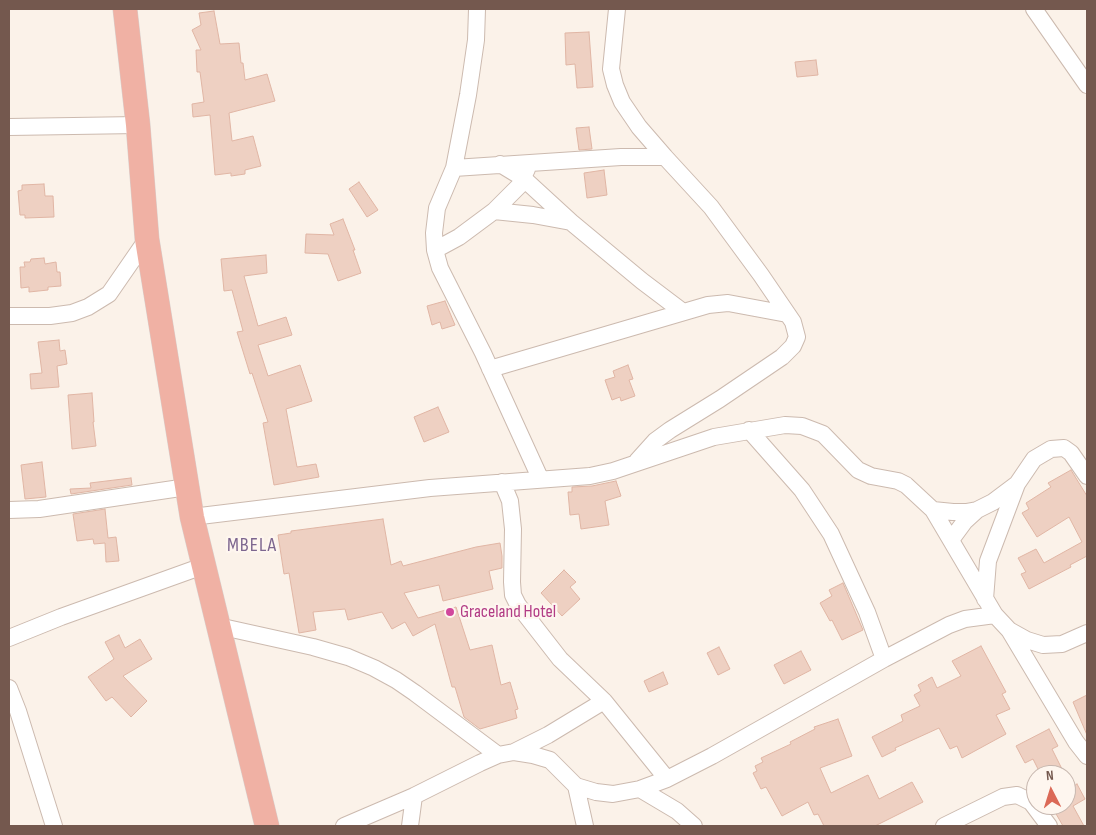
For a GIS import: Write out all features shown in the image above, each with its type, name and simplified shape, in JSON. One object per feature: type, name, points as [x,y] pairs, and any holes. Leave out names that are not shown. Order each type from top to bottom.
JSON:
[{"type":"highway","points":[[125,9],[138,124],[147,239],[192,518],[267,826]]},
{"type":"street","points":[[477,9],[476,40],[454,168],[438,208],[434,233],[435,250],[440,268],[490,369],[540,478]]},
{"type":"street","points":[[617,9],[611,69],[622,102],[665,158],[711,207],[793,322],[797,337],[793,346],[787,351],[720,399],[670,430],[654,442],[635,463]]},
{"type":"street","points":[[1034,9],[1087,85]]},
{"type":"street","points":[[9,127],[138,124]]},
{"type":"street","points":[[454,168],[621,157],[665,158]]},
{"type":"street","points":[[435,250],[494,212],[523,178],[529,162]]},
{"type":"street","points":[[500,164],[523,178],[571,222],[642,281],[683,312]]},
{"type":"street","points":[[494,212],[571,222]]},
{"type":"street","points":[[9,316],[50,316],[72,313],[88,307],[109,294],[147,239]]},
{"type":"street","points":[[490,369],[708,305],[728,303],[787,314]]},
{"type":"street","points":[[192,518],[430,488],[540,478],[590,476],[613,471],[714,437],[785,425],[802,426],[814,430],[830,440],[858,470],[871,476],[898,481],[906,485],[933,510],[995,615],[1009,630],[1076,742],[1087,756]]},
{"type":"street","points":[[749,430],[802,490],[831,534],[867,612],[884,659]]},
{"type":"street","points":[[964,619],[980,604],[984,597],[988,561],[1017,484],[1034,459],[1042,453],[1064,448],[1071,453],[1087,476]]},
{"type":"street","points":[[502,482],[510,501],[513,529],[512,582],[518,606],[560,659],[604,701],[667,779]]},
{"type":"street","points":[[951,540],[965,521],[977,510],[993,502],[1017,484]]},
{"type":"street","points":[[9,510],[39,509],[187,487]]},
{"type":"street","points":[[933,510],[953,512],[977,510]]},
{"type":"street","points":[[9,638],[61,616],[203,566]]},
{"type":"street","points":[[218,626],[313,647],[374,668],[396,680],[506,754],[533,755],[550,760],[576,786],[596,792],[613,794],[640,789],[667,779],[949,625],[964,619],[995,615]]},
{"type":"street","points":[[1009,630],[1027,640],[1043,645],[1062,644],[1087,633]]},
{"type":"street","points":[[9,688],[14,712],[54,826]]},
{"type":"street","points":[[344,826],[548,736],[604,701]]},
{"type":"street","points":[[576,786],[585,826]]},
{"type":"street","points":[[640,789],[677,811],[694,826]]},
{"type":"street","points":[[944,826],[1003,797],[1017,795],[1031,802],[1048,826]]},
{"type":"street","points":[[410,826],[414,796]]},
{"type":"building","points":[[214,11],[220,44],[239,43],[245,80],[267,74],[275,101],[229,113],[232,141],[253,136],[261,166],[245,170],[245,174],[231,176],[231,173],[215,175],[210,115],[193,117],[192,104],[204,102],[200,72],[197,72],[196,50],[201,50],[192,30],[201,25],[199,13]]},
{"type":"building","points":[[589,32],[593,87],[577,88],[575,64],[566,65],[565,33]]},
{"type":"building","points":[[816,60],[818,75],[797,77],[795,62]]},
{"type":"building","points":[[589,127],[592,149],[579,150],[576,128]]},
{"type":"building","points":[[604,170],[607,195],[587,198],[584,173]]},
{"type":"building","points":[[359,182],[378,210],[367,217],[349,189]]},
{"type":"building","points":[[44,184],[45,196],[53,196],[54,217],[25,218],[25,215],[20,215],[18,191],[22,190],[22,185]]},
{"type":"building","points":[[343,219],[355,250],[353,250],[361,273],[338,281],[328,254],[305,253],[306,234],[334,235],[330,224]]},
{"type":"building","points":[[266,255],[267,273],[244,276],[258,326],[286,317],[292,335],[258,345],[268,376],[300,365],[312,401],[286,409],[297,467],[316,464],[319,477],[274,485],[263,423],[268,422],[237,332],[243,331],[232,290],[224,291],[221,259]]},
{"type":"building","points":[[44,258],[45,264],[56,262],[57,272],[60,272],[61,286],[48,287],[48,290],[29,292],[29,287],[21,288],[20,267],[25,267],[24,262],[30,262],[31,259]]},
{"type":"building","points":[[445,301],[455,325],[442,329],[440,322],[432,325],[427,306]]},
{"type":"building","points":[[59,340],[60,351],[65,350],[67,364],[57,366],[59,387],[31,389],[30,374],[42,373],[38,342]]},
{"type":"building","points":[[628,365],[633,379],[629,380],[635,396],[621,401],[620,397],[612,400],[605,380],[615,377],[613,371]]},
{"type":"building","points":[[92,393],[96,446],[72,449],[68,395]]},
{"type":"building","points":[[438,407],[449,432],[424,442],[414,417]]},
{"type":"building","points":[[42,462],[46,497],[25,499],[21,465]]},
{"type":"building","points":[[1071,470],[1087,496],[1087,556],[1070,565],[1071,567],[1029,589],[1021,574],[1026,572],[1018,558],[1036,549],[1044,563],[1082,542],[1069,517],[1037,537],[1022,513],[1029,509],[1026,503],[1051,487],[1048,483]]},
{"type":"building","points":[[131,478],[132,485],[71,494],[70,489],[91,488],[90,483]]},
{"type":"building","points":[[616,481],[621,496],[605,501],[609,525],[581,529],[579,514],[570,515],[568,492],[572,492],[572,487],[592,486]]},
{"type":"building","points":[[105,509],[108,538],[116,537],[119,561],[106,562],[105,543],[94,544],[93,539],[77,541],[73,514]]},
{"type":"building","points":[[383,519],[391,565],[401,561],[403,566],[476,547],[500,543],[502,568],[489,571],[493,589],[443,601],[439,585],[404,593],[418,618],[456,607],[470,650],[492,645],[501,685],[510,682],[518,709],[515,710],[517,718],[480,729],[464,717],[455,687],[452,687],[435,624],[413,636],[405,622],[392,629],[382,612],[348,620],[345,609],[313,612],[316,630],[299,633],[289,573],[284,574],[278,535],[291,533],[291,531]]},
{"type":"building","points":[[564,570],[576,582],[570,587],[580,599],[562,616],[541,593]]},
{"type":"building","points":[[843,583],[863,630],[842,640],[832,620],[830,621],[820,603],[832,596],[829,590]]},
{"type":"building","points":[[119,635],[125,648],[140,639],[152,659],[123,676],[147,701],[131,717],[112,697],[106,701],[88,677],[114,659],[105,642]]},
{"type":"building","points":[[981,646],[1006,692],[1002,694],[1010,709],[996,715],[1006,734],[962,758],[957,746],[950,749],[939,728],[895,748],[896,750],[882,757],[872,737],[903,721],[901,715],[920,706],[914,695],[921,691],[918,685],[932,677],[937,688],[961,676],[952,661]]},
{"type":"building","points":[[719,647],[730,669],[718,675],[707,653]]},
{"type":"building","points":[[801,651],[811,670],[784,684],[774,665]]},
{"type":"building","points":[[663,672],[668,684],[649,692],[644,681]]},
{"type":"building","points":[[1087,695],[1087,735],[1073,702]]},
{"type":"building","points":[[838,719],[852,756],[820,768],[831,793],[868,775],[879,799],[912,782],[923,802],[875,826],[824,826],[818,814],[814,815],[808,802],[782,816],[766,787],[761,789],[753,773],[757,771],[755,766],[763,762],[761,758],[791,744],[790,742],[815,729],[814,727]]},
{"type":"building","points":[[1049,729],[1058,746],[1052,749],[1060,765],[1036,765],[1033,759],[1025,763],[1016,746]]},
{"type":"building","points":[[1076,785],[1085,799],[1076,804]]},
{"type":"building","points":[[1076,811],[1084,826],[1063,826],[1057,815],[1076,815]]},
{"type":"place","name":"Graceland Hotel","points":[[450,612]]},
{"type":"district","name":"MBELA","points":[[252,546]]}]
